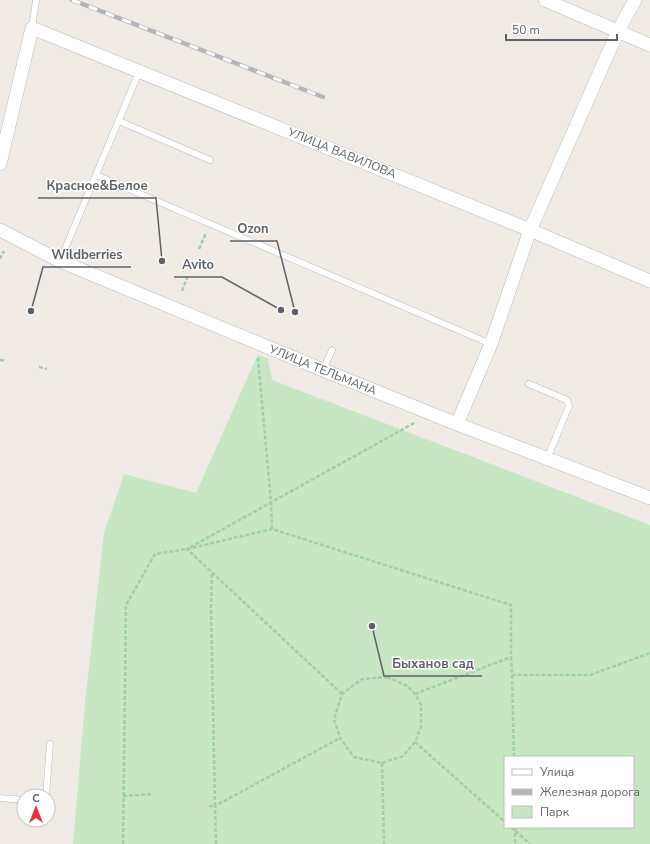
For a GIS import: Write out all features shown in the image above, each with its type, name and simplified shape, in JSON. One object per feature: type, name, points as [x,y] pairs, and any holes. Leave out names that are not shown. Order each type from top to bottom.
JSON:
[{"type":"street","points":[[545,0],[650,44]]},
{"type":"street","points":[[457,424],[491,344],[530,230],[618,31],[635,0]]},
{"type":"street","name":"УЛИЦА ВАВИЛОВА","points":[[32,28],[530,230],[650,281]]},
{"type":"street","points":[[0,164],[32,28]]},
{"type":"street","name":"УЛИЦА ТЕЛЬМАНА","points":[[0,230],[60,261],[323,370],[457,424],[650,498]]},
{"type":"lane","points":[[32,28],[36,0]]},
{"type":"lane","points":[[60,261],[139,72]]},
{"type":"lane","points":[[119,121],[210,160]]},
{"type":"lane","points":[[96,175],[491,344]]},
{"type":"lane","points":[[323,370],[332,350]]},
{"type":"lane","points":[[530,384],[567,400],[569,406],[547,459]]},
{"type":"lane","points":[[47,788],[50,744]]},
{"type":"lane","points":[[0,798],[16,799]]},
{"type":"path","points":[[199,249],[210,224]]},
{"type":"path","points":[[0,259],[4,251]]},
{"type":"path","points":[[182,291],[187,278]]},
{"type":"path","points":[[258,354],[272,529]]},
{"type":"path","points":[[0,360],[6,361]]},
{"type":"path","points":[[39,367],[47,369]]},
{"type":"path","points":[[187,549],[422,418]]},
{"type":"path","points":[[123,844],[126,605],[155,554],[187,549],[272,529],[511,605],[514,756]]},
{"type":"path","points":[[187,549],[342,694]]},
{"type":"path","points":[[212,572],[211,615],[216,844]]},
{"type":"path","points":[[512,675],[590,675],[650,653]]},
{"type":"path","points":[[415,694],[511,657]]},
{"type":"path","points":[[387,676],[407,686],[415,694],[420,705],[421,727],[415,742],[403,756],[382,763],[354,757],[340,738],[334,719],[342,694],[362,679],[387,676]]},
{"type":"path","points":[[209,806],[215,806],[340,738]]},
{"type":"path","points":[[415,742],[504,821]]},
{"type":"path","points":[[382,763],[384,844]]},
{"type":"path","points":[[123,796],[152,794]]},
{"type":"path","points":[[512,828],[530,844]]},
{"type":"path","points":[[515,831],[515,844]]},
{"type":"green space","points":[[258,354],[268,359],[272,380],[650,525],[650,844],[73,844],[85,703],[104,533],[124,474],[196,493]]},
{"type":"railway","points":[[72,0],[323,97]]},
{"type":"place","name":"Красное&Белое","points":[[162,261]]},
{"type":"place","name":"Avito","points":[[281,310]]},
{"type":"place","name":"Wildberries","points":[[31,311]]},
{"type":"place","name":"Ozon","points":[[295,312]]},
{"type":"place","name":"Быханов сад","points":[[372,626]]}]
